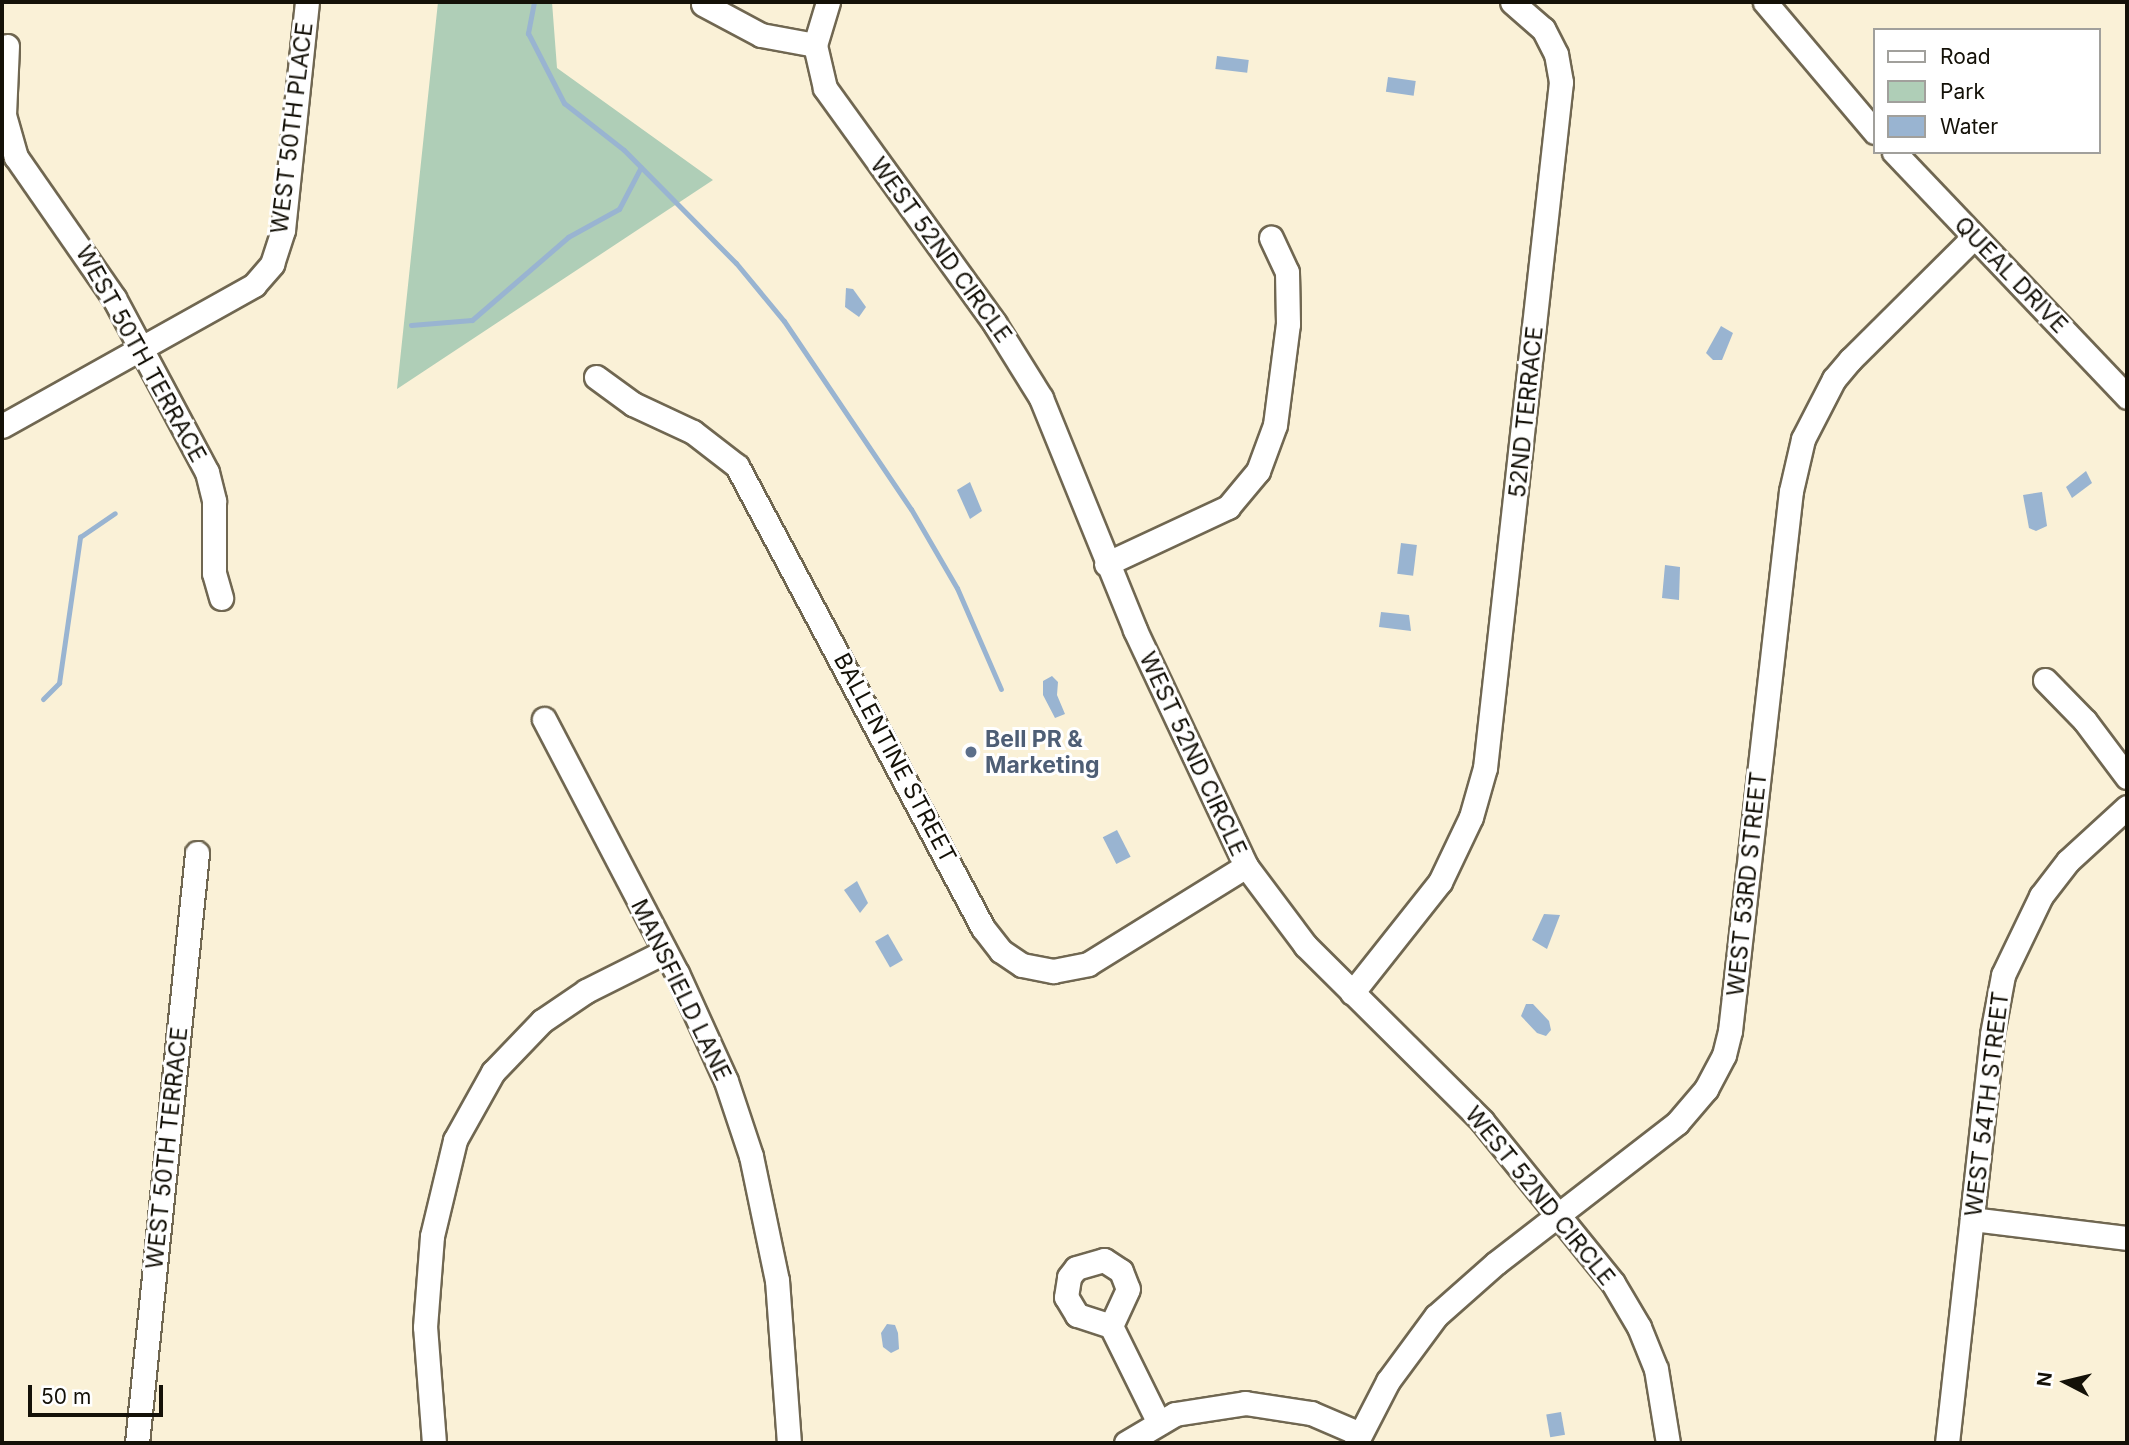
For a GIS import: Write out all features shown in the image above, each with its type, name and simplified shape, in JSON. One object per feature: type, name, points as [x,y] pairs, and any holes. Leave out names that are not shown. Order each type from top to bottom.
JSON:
[{"type":"street","name":"WEST 50TH PLACE","points":[[2,426],[254,285],[272,264],[283,230],[307,2]]},
{"type":"street","points":[[703,4],[761,35],[815,45],[828,2]]},
{"type":"street","name":"52ND TERRACE","points":[[1352,993],[1440,882],[1477,797],[1491,725],[1559,129],[1561,82],[1556,54],[1543,29],[1512,2]]},
{"type":"street","points":[[1765,2],[1874,131]]},
{"type":"street","name":"WEST 52ND CIRCLE","points":[[815,45],[825,88],[836,106],[995,324],[1041,398],[1106,564],[1212,802],[1246,866],[1305,945],[1482,1121],[1613,1283],[1639,1327],[1656,1369],[1668,1443]]},
{"type":"street","name":"WEST 50TH TERRACE","points":[[7,46],[4,115],[16,157],[77,241],[142,348],[207,472],[214,501],[214,573],[221,598]]},
{"type":"street","name":"QUEAL DRIVE","points":[[1897,154],[2127,397]]},
{"type":"street","points":[[1106,564],[1228,507],[1258,471],[1277,417],[1288,324],[1287,272],[1271,237]]},
{"type":"street","name":"WEST 53RD STREET","points":[[1358,1439],[1395,1370],[1436,1317],[1677,1123],[1706,1088],[1724,1055],[1730,1031],[1791,491],[1803,439],[1834,379],[1974,237]]},
{"type":"street","name":"BALLENTINE STREET","points":[[596,377],[633,404],[693,432],[737,466],[983,928],[1001,951],[1023,965],[1052,971],[1088,964],[1246,866]]},
{"type":"street","points":[[2045,680],[2085,721],[2127,777]]},
{"type":"street","name":"MANSFIELD LANE","points":[[544,719],[704,1029],[751,1156],[777,1280],[789,1443]]},
{"type":"street","name":"WEST 54TH STREET","points":[[1947,1443],[1992,1034],[2003,975],[2042,896],[2068,861],[2127,807]]},
{"type":"street","name":"WEST 50TH TERRACE","points":[[137,1443],[197,853]]},
{"type":"street","points":[[434,1443],[425,1327],[432,1236],[455,1140],[493,1072],[542,1021],[586,991],[664,952]]},
{"type":"street","points":[[1972,1219],[2127,1238]]},
{"type":"street","points":[[1111,1326],[1158,1421]]},
{"type":"street","points":[[1126,1443],[1158,1421],[1221,1405],[1268,1404],[1311,1413],[1358,1439]]},
{"type":"green space","points":[[438,2],[552,2],[557,68],[713,180],[397,389]]},
{"type":"water","points":[[1217,56],[1249,60],[1247,73],[1215,69]]},
{"type":"water","points":[[1388,77],[1416,81],[1414,96],[1386,92]]},
{"type":"water","points":[[846,288],[853,289],[866,307],[859,317],[845,307]]},
{"type":"water","points":[[1721,326],[1733,333],[1722,360],[1713,360],[1706,353]]},
{"type":"water","points":[[2086,471],[2092,483],[2072,498],[2066,487]]},
{"type":"water","points":[[970,482],[982,511],[970,519],[957,490]]},
{"type":"water","points":[[2042,492],[2047,526],[2036,531],[2029,528],[2023,495]]},
{"type":"water","points":[[1401,543],[1417,545],[1413,576],[1397,574]]},
{"type":"water","points":[[1665,565],[1680,567],[1679,600],[1662,598]]},
{"type":"water","points":[[1381,612],[1409,615],[1411,631],[1379,627]]},
{"type":"water","points":[[1052,676],[1058,682],[1057,695],[1065,714],[1055,718],[1043,695],[1043,681]]},
{"type":"water","points":[[1117,830],[1131,857],[1116,864],[1103,837]]},
{"type":"water","points":[[857,881],[868,903],[860,913],[844,890]]},
{"type":"water","points":[[1544,914],[1560,915],[1547,949],[1532,940]]},
{"type":"water","points":[[888,934],[903,960],[890,967],[875,942]]},
{"type":"water","points":[[1526,1004],[1533,1004],[1549,1021],[1551,1030],[1546,1036],[1537,1033],[1521,1016]]},
{"type":"water","points":[[887,1324],[895,1325],[898,1333],[899,1349],[891,1353],[883,1347],[881,1333]]},
{"type":"water","points":[[1561,1412],[1565,1435],[1550,1437],[1546,1415]]},
{"type":"waterway","points":[[534,2],[528,33],[564,103],[624,150],[736,263],[784,321],[911,509],[957,588],[1001,689]]},
{"type":"waterway","points":[[411,325],[472,320],[568,237],[619,209],[641,167]]},
{"type":"waterway","points":[[43,699],[59,683],[80,537],[115,513]]},
{"type":"place","name":"Bell PR & Marketing","points":[[971,752]]}]
